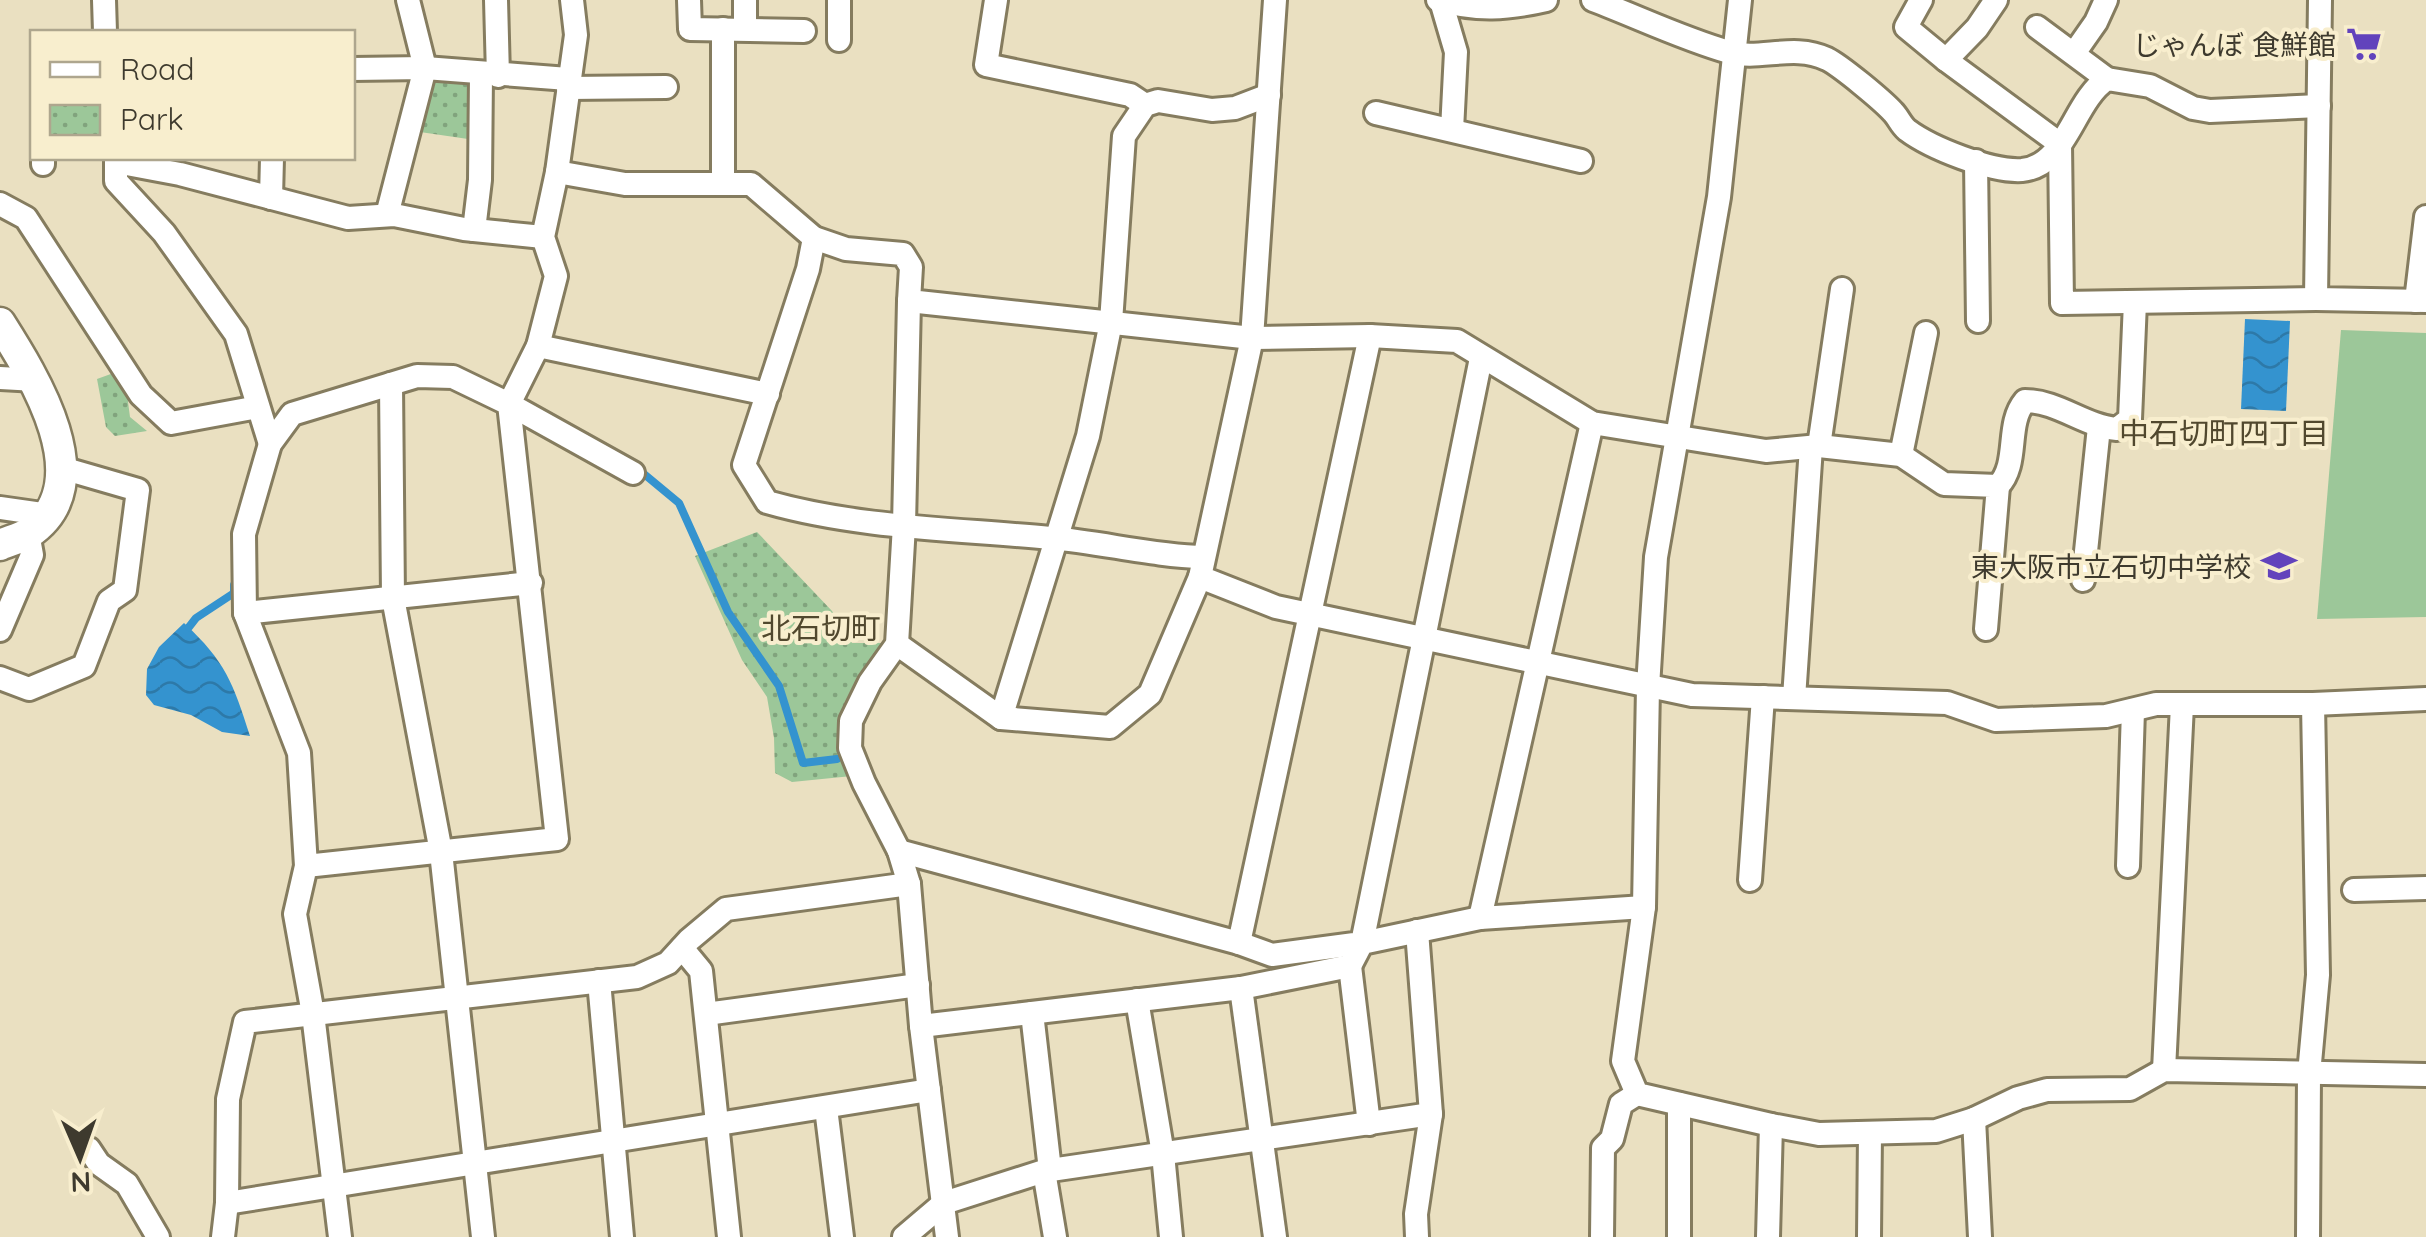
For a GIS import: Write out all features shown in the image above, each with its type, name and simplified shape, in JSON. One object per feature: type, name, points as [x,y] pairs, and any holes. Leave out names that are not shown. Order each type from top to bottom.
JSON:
[{"type":"street","points":[[104,0],[106,30]]},
{"type":"street","points":[[387,216],[424,68],[408,0]]},
{"type":"street","points":[[474,230],[496,0]]},
{"type":"street","points":[[306,866],[558,840],[509,404],[538,346],[556,276],[542,237],[557,172],[576,35],[572,0]]},
{"type":"street","points":[[689,0],[690,29],[804,31]]},
{"type":"street","points":[[723,184],[734,29],[746,0]]},
{"type":"street","points":[[839,0],[839,40]]},
{"type":"street","points":[[996,0],[986,65],[1130,96],[1145,105]]},
{"type":"street","points":[[897,644],[1001,718],[1110,727],[1150,694],[1202,567],[1252,338],[1276,0]]},
{"type":"street","points":[[1440,0],[1469,9],[1510,9],[1546,0]]},
{"type":"street","points":[[1440,0],[1456,52],[1452,130]]},
{"type":"street","points":[[1593,0],[1733,54],[1793,50],[1828,60],[1894,112],[1904,128],[1976,161],[2022,170],[2044,163],[2060,144],[2092,88],[2107,79]]},
{"type":"street","points":[[1637,1094],[1623,1061],[1644,907],[1648,687],[1656,557],[1719,197],[1740,0]]},
{"type":"street","points":[[1921,0],[1906,26],[2060,144]]},
{"type":"street","points":[[1946,60],[1996,0]]},
{"type":"street","points":[[2075,52],[2106,0]]},
{"type":"street","points":[[2316,299],[2320,0]]},
{"type":"street","points":[[2037,27],[2107,79],[2150,86],[2192,108],[2210,112],[2319,106]]},
{"type":"street","points":[[355,68],[424,68],[568,84],[666,87]]},
{"type":"street","points":[[1001,718],[1088,436],[1111,322],[1124,136],[1145,105],[1158,101],[1224,110],[1269,94]]},
{"type":"street","points":[[1376,112],[1582,161]]},
{"type":"street","points":[[2060,144],[2062,303],[2421,301],[2426,217]]},
{"type":"street","points":[[270,444],[236,334],[164,234],[116,180],[116,160],[348,218],[387,216],[542,237]]},
{"type":"street","points":[[270,198],[272,160]]},
{"type":"street","points":[[1976,161],[1978,321]]},
{"type":"street","points":[[557,172],[624,184],[751,184],[814,238],[846,249],[904,254],[911,267],[897,644],[870,682],[851,721],[850,748],[899,851],[909,884],[921,1026],[947,1237]]},
{"type":"street","points":[[0,204],[26,218],[140,395],[170,423],[258,407]]},
{"type":"street","points":[[814,238],[808,268],[744,466],[767,502],[809,514],[1056,538],[1176,556],[1276,607],[1692,695],[1947,703],[1996,720],[2106,716],[2156,704],[2426,699]]},
{"type":"street","points":[[1794,698],[1815,447],[1842,289]]},
{"type":"street","points":[[909,301],[1252,338],[1370,336],[1457,341],[1592,423],[1766,451],[1815,447],[1902,456],[1944,484],[1998,486]]},
{"type":"street","points":[[1986,629],[1998,486],[2008,476],[2017,410],[2025,400],[2042,401],[2099,427],[2117,429],[2130,419],[2136,302]]},
{"type":"street","points":[[0,323],[36,380],[48,410],[62,468],[58,490],[26,531]]},
{"type":"street","points":[[1902,456],[1926,333]]},
{"type":"street","points":[[1239,943],[1370,336]]},
{"type":"street","points":[[538,346],[768,394]]},
{"type":"street","points":[[1369,1124],[1350,966],[1362,943],[1481,358]]},
{"type":"street","points":[[340,1237],[313,1014],[295,914],[306,866],[299,753],[245,613],[244,534],[270,444],[292,414],[417,376],[453,377],[633,473]]},
{"type":"street","points":[[0,378],[36,380]]},
{"type":"street","points":[[391,384],[394,598],[441,852],[483,1237]]},
{"type":"street","points":[[1480,918],[1592,423]]},
{"type":"street","points":[[2083,580],[2099,427]]},
{"type":"street","points":[[0,678],[28,689],[84,666],[109,601],[126,590],[138,490],[62,468]]},
{"type":"street","points":[[0,508],[26,531],[32,556],[0,630]]},
{"type":"street","points":[[245,613],[531,582]]},
{"type":"street","points":[[1750,880],[1762,697]]},
{"type":"street","points":[[2164,1070],[2182,704]]},
{"type":"street","points":[[2308,1237],[2310,1074],[2318,975],[2313,704]]},
{"type":"street","points":[[2128,866],[2133,710]]},
{"type":"street","points":[[899,851],[1272,955],[1362,943],[1480,918],[1644,907]]},
{"type":"street","points":[[223,1237],[228,1099],[245,1022],[636,977],[668,963],[726,909],[909,884]]},
{"type":"street","points":[[2354,890],[2426,888]]},
{"type":"street","points":[[1416,932],[1431,1114],[1416,1237]]},
{"type":"street","points":[[682,948],[701,971],[729,1237]]},
{"type":"street","points":[[921,1026],[1241,988],[1350,966]]},
{"type":"street","points":[[598,981],[622,1237]]},
{"type":"street","points":[[706,1014],[918,985]]},
{"type":"street","points":[[1241,988],[1276,1237]]},
{"type":"street","points":[[1137,1000],[1163,1154],[1172,1237]]},
{"type":"street","points":[[1032,1013],[1056,1237]]},
{"type":"street","points":[[1602,1237],[1604,1148],[1612,1139],[1621,1104],[1637,1094],[1819,1134],[1870,1134],[1936,1131],[2046,1090],[2130,1089],[2164,1070],[2426,1074]]},
{"type":"street","points":[[227,1203],[930,1090]]},
{"type":"street","points":[[1679,1104],[1679,1237]]},
{"type":"street","points":[[826,1108],[842,1237]]},
{"type":"street","points":[[904,1237],[944,1203],[1047,1171],[1431,1114]]},
{"type":"street","points":[[1974,1119],[1980,1237]]},
{"type":"street","points":[[1768,1237],[1770,1125]]},
{"type":"street","points":[[1869,1237],[1870,1134]]},
{"type":"street","points":[[89,1150],[99,1164],[127,1184],[158,1237]]},
{"type":"green space","points":[[434,78],[467,79],[468,139],[420,132]]},
{"type":"green space","points":[[2341,330],[2426,333],[2426,617],[2317,619]]},
{"type":"green space","points":[[119,371],[132,392],[128,402],[130,417],[147,431],[115,436],[106,427],[97,379]]},
{"type":"green space","points":[[757,532],[832,611],[852,643],[893,643],[860,691],[852,776],[792,782],[775,773],[767,697],[742,660],[695,556]]},
{"type":"water","points":[[2245,319],[2290,321],[2286,411],[2241,409]]},
{"type":"water","points":[[184,623],[226,674],[250,736],[222,732],[191,715],[154,705],[146,695],[147,669],[159,647]]},
{"type":"waterway","points":[[638,469],[679,503],[728,612],[779,686],[803,763],[837,759]]},
{"type":"waterway","points":[[189,627],[234,593],[234,585]]},
{"type":"place","name":"じゃんぼ 食鮮館","points":[[2364,44]]},
{"type":"place","name":"東大阪市立石切中学校","points":[[2279,566]]},
{"type":"district","name":"中石切町四丁目","points":[[2224,433]]},
{"type":"district","name":"北石切町","points":[[821,628]]}]
